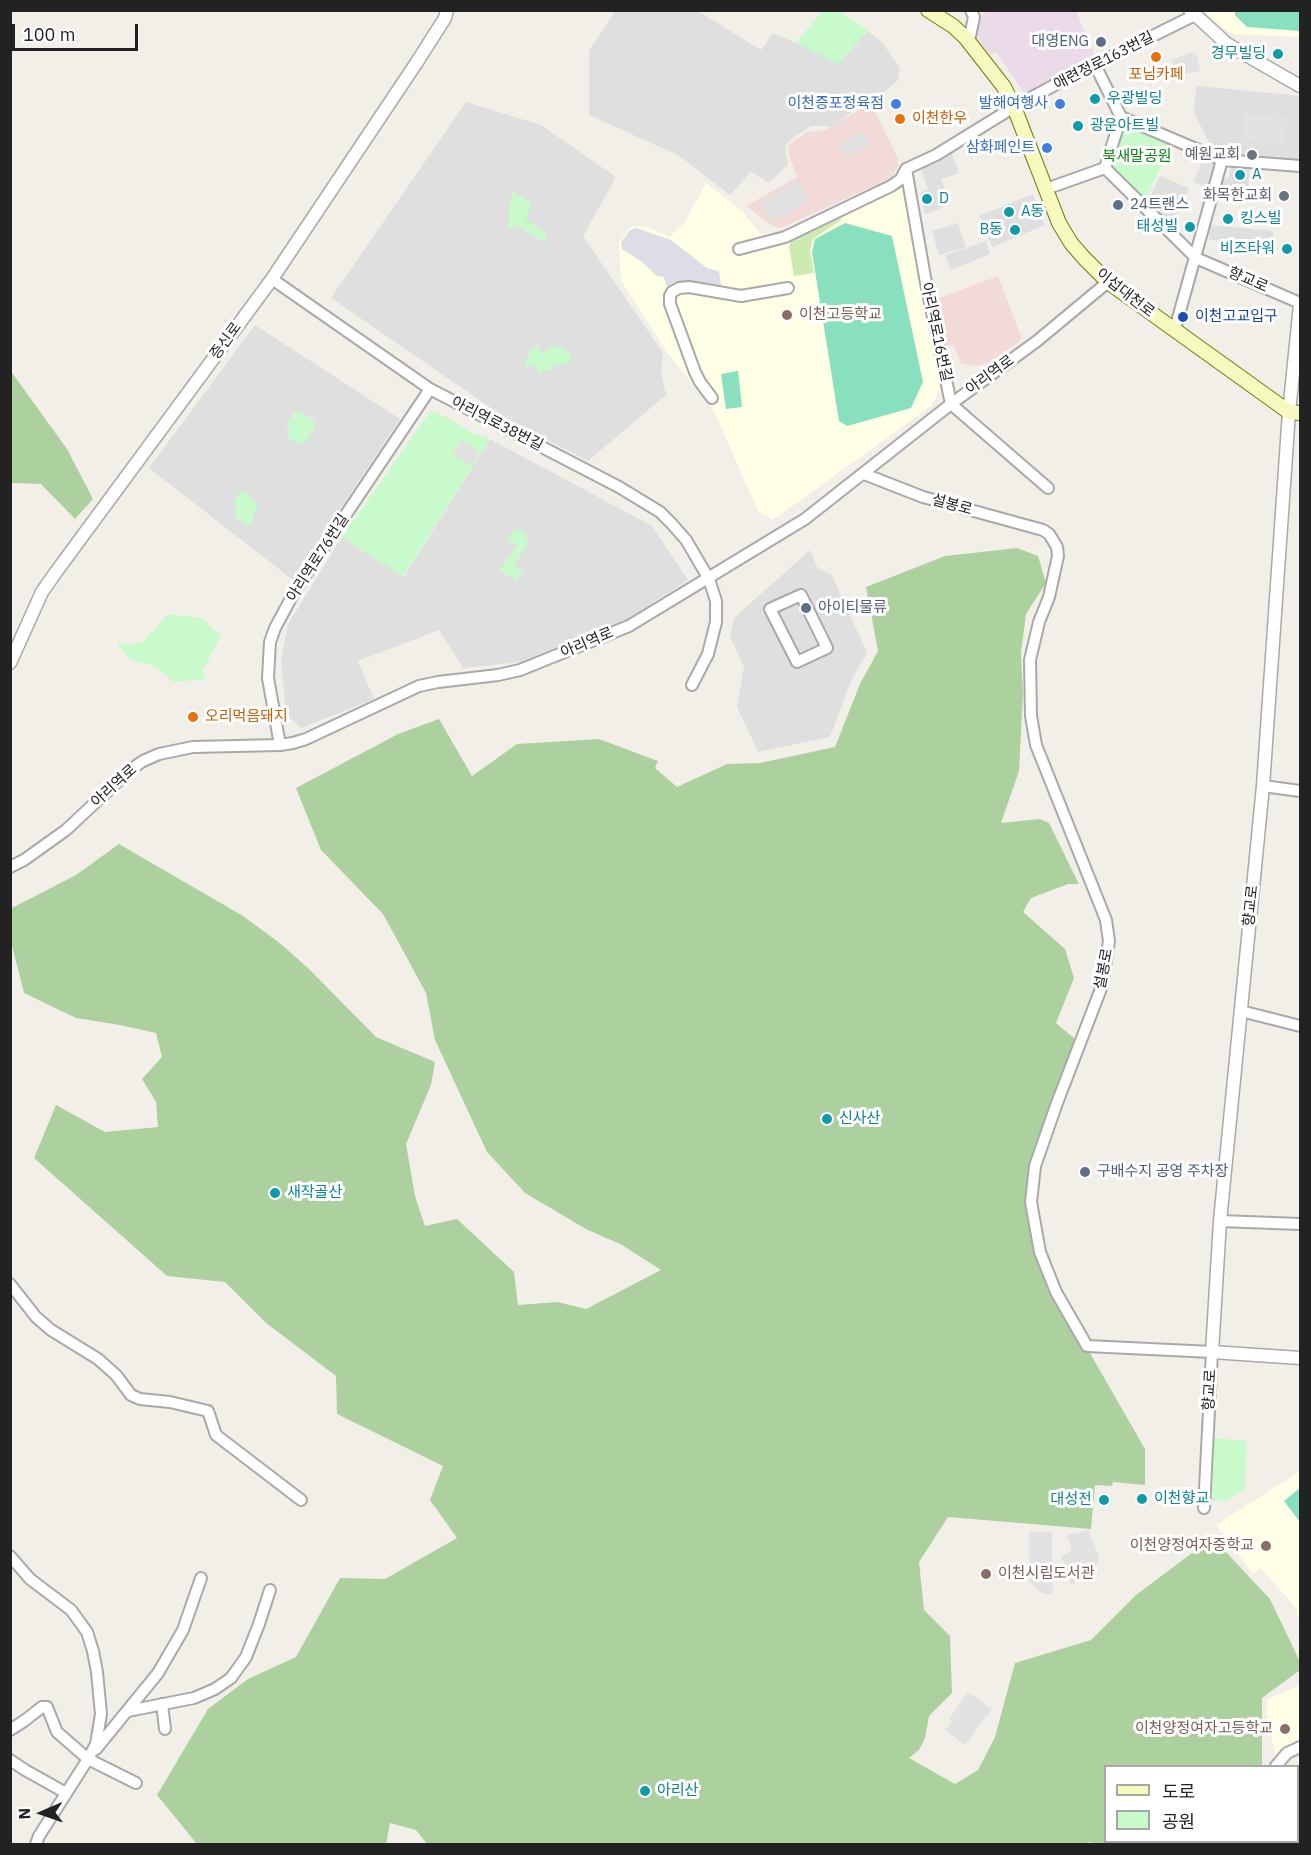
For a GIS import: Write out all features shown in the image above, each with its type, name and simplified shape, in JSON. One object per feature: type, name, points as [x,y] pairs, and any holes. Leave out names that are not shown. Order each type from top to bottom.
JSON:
[{"type":"main road","name":"이섭대천로","points":[[928,10],[953,26],[969,41],[998,77],[1014,107],[1064,233],[1084,258],[1108,282],[1295,413]]},
{"type":"street","name":"증신로","points":[[10,663],[42,592],[272,279],[446,14],[453,15],[456,10]]},
{"type":"street","points":[[969,41],[974,17],[971,10]]},
{"type":"street","points":[[1192,13],[1227,44],[1300,86]]},
{"type":"street","name":"애련정로163번길","points":[[739,249],[785,237],[891,186],[900,179],[906,169],[936,155],[1014,107],[1192,13]]},
{"type":"street","points":[[1095,65],[1120,117],[1222,160],[1300,166]]},
{"type":"street","points":[[1286,79],[1300,79]]},
{"type":"street","points":[[1105,168],[1120,117]]},
{"type":"street","points":[[1175,329],[1222,160]]},
{"type":"street","points":[[1046,189],[1105,168]]},
{"type":"street","points":[[1105,168],[1196,258]]},
{"type":"street","name":"아리역로16번길","points":[[906,169],[951,404]]},
{"type":"street","name":"향교로","points":[[1196,258],[1300,304],[1295,413],[1263,786],[1220,1221],[1204,1508]]},
{"type":"street","name":"아리역로38번길","points":[[272,279],[430,390],[619,487],[652,507],[672,524],[686,540],[709,579],[716,601],[716,622],[708,654],[692,685]]},
{"type":"street","name":"아리역로","points":[[10,867],[66,830],[130,770],[151,757],[193,747],[280,745],[306,739],[419,687],[438,682],[498,675],[537,665],[628,626],[805,519],[951,404],[1037,341],[1108,282]]},
{"type":"street","points":[[712,398],[695,372],[670,304],[672,292],[679,288],[689,287],[741,296],[788,288]]},
{"type":"street","name":"아리역로76번길","points":[[280,745],[268,678],[270,642],[275,628],[302,580],[430,390]]},
{"type":"street","points":[[951,404],[1048,488]]},
{"type":"street","name":"설봉로","points":[[864,474],[922,497],[1043,530],[1049,534],[1057,546],[1058,556],[1049,597],[1039,622],[1030,660],[1031,716],[1036,745],[1106,920],[1109,941],[1102,986],[1035,1166],[1031,1202],[1040,1252],[1056,1292],[1087,1346],[1300,1358]]},
{"type":"street","points":[[801,595],[827,648],[797,662],[770,609],[801,595]]},
{"type":"street","points":[[1263,786],[1300,791]]},
{"type":"street","points":[[1241,1011],[1300,1026]]},
{"type":"street","points":[[1220,1221],[1300,1224]]},
{"type":"street","points":[[10,1284],[36,1317],[51,1330],[98,1359],[116,1375],[131,1395],[140,1399],[170,1402],[208,1411],[216,1435],[301,1500]]},
{"type":"street","points":[[10,1556],[30,1580],[71,1610],[87,1632],[97,1672],[101,1714],[96,1744],[39,1836],[36,1845]]},
{"type":"street","points":[[88,1759],[158,1673],[183,1630],[201,1578]]},
{"type":"street","points":[[101,1714],[125,1714],[206,1694],[231,1678],[246,1657],[260,1624],[270,1590]]},
{"type":"street","points":[[162,1704],[165,1730]]},
{"type":"street","points":[[10,1730],[42,1707],[47,1707],[57,1732],[88,1759],[136,1783]]},
{"type":"street","points":[[1278,1765],[1287,1753],[1300,1747]]},
{"type":"street","points":[[10,1760],[66,1793]]},
{"type":"shaded area","points":[[615,11],[698,11],[761,50],[773,33],[796,43],[823,11],[840,11],[881,41],[900,68],[898,80],[880,96],[861,105],[833,126],[811,126],[791,139],[785,147],[788,165],[769,183],[751,172],[730,195],[678,155],[589,115],[589,51]]},
{"type":"shaded area","points":[[988,11],[1076,11],[1095,56],[1025,94],[996,52],[990,55],[974,33],[980,16]]},
{"type":"shaded area","points":[[1205,11],[1300,11],[1300,37],[1234,34],[1227,31]]},
{"type":"shaded area","points":[[1192,52],[1198,58],[1200,71],[1176,75],[1172,60]]},
{"type":"shaded area","points":[[1199,86],[1300,96],[1299,163],[1228,157],[1212,148],[1194,113],[1196,88]]},
{"type":"shaded area","points":[[466,102],[541,125],[616,177],[583,236],[663,353],[661,372],[666,395],[588,461],[504,417],[331,298]]},
{"type":"shaded area","points":[[871,103],[898,159],[898,166],[891,178],[781,228],[773,226],[746,206],[797,177],[788,152],[790,144],[807,132],[825,130]]},
{"type":"shaded area","points":[[1244,114],[1287,119],[1284,144],[1241,140]]},
{"type":"shaded area","points":[[863,131],[870,145],[846,157],[839,144]]},
{"type":"shaded area","points":[[951,152],[959,173],[941,179],[951,203],[925,215],[921,192],[928,189],[921,170]]},
{"type":"shaded area","points":[[1205,156],[1216,162],[1209,189],[1193,182]]},
{"type":"shaded area","points":[[1231,165],[1250,167],[1247,199],[1220,196],[1221,181],[1229,177]]},
{"type":"shaded area","points":[[1160,176],[1189,188],[1171,228],[1146,205]]},
{"type":"shaded area","points":[[798,181],[809,201],[771,222],[760,202]]},
{"type":"shaded area","name":"이천고등학교","points":[[891,181],[905,192],[912,214],[942,385],[931,406],[773,520],[758,511],[714,411],[666,351],[621,280],[619,243],[634,226],[648,227],[669,237],[684,224],[706,183],[742,211],[763,234],[781,231]]},
{"type":"shaded area","points":[[1033,194],[1045,225],[992,247],[979,216]]},
{"type":"shaded area","points":[[958,223],[966,247],[939,255],[932,231]]},
{"type":"shaded area","points":[[1210,225],[1274,231],[1272,247],[1244,245],[1244,242],[1209,240]]},
{"type":"shaded area","points":[[636,228],[671,240],[707,268],[719,271],[722,291],[684,281],[674,282],[667,287],[664,277],[657,276],[642,262],[622,249],[621,243],[630,230]]},
{"type":"shaded area","points":[[986,241],[990,254],[951,270],[945,255]]},
{"type":"shaded area","points":[[998,276],[1022,339],[991,362],[977,366],[961,363],[954,345],[945,346],[937,299]]},
{"type":"shaded area","points":[[255,325],[400,419],[293,580],[149,468]]},
{"type":"shaded area","points":[[490,439],[652,526],[688,580],[626,620],[520,662],[463,668],[439,630],[358,661],[374,699],[301,728],[286,714],[281,660],[288,624],[342,537],[404,577]]},
{"type":"shaded area","points":[[461,440],[480,452],[471,466],[452,454]]},
{"type":"shaded area","points":[[810,550],[818,569],[831,574],[867,652],[850,683],[830,737],[758,752],[737,707],[744,667],[730,637],[734,618]]},
{"type":"shaded area","name":"이천양정여자중학교","points":[[1300,1471],[1300,1626],[1296,1608],[1261,1568],[1253,1574],[1216,1525]]},
{"type":"shaded area","points":[[1088,1530],[1099,1556],[1098,1563],[1072,1586],[1061,1556],[1072,1551],[1067,1535]]},
{"type":"shaded area","points":[[1029,1532],[1052,1532],[1053,1594],[1043,1594],[1029,1581]]},
{"type":"shaded area","name":"이천양정여자고등학교","points":[[1300,1685],[1300,1743],[1289,1745],[1275,1755],[1267,1715],[1267,1700]]},
{"type":"shaded area","points":[[968,1692],[992,1709],[965,1745],[945,1730],[952,1721],[949,1719]]},
{"type":"green space","points":[[823,11],[840,11],[868,31],[838,64],[796,43]]},
{"type":"green space","points":[[1235,11],[1300,11],[1300,31],[1247,27],[1235,15]]},
{"type":"green space","name":"북새말공원","points":[[1124,125],[1171,142],[1145,203],[1107,168]]},
{"type":"green space","points":[[512,191],[531,203],[525,219],[545,233],[546,243],[516,225],[512,229],[509,227]]},
{"type":"green space","points":[[841,218],[813,239],[810,250],[814,273],[794,276],[789,247],[791,241]]},
{"type":"green space","points":[[845,223],[892,236],[923,382],[911,408],[847,426],[839,421],[812,252],[815,239]]},
{"type":"green space","points":[[539,345],[539,351],[544,353],[551,346],[562,348],[569,353],[572,361],[539,373],[535,364],[527,367],[525,360],[531,348]]},
{"type":"green space","points":[[10,370],[67,449],[93,499],[75,519],[41,484],[11,483]]},
{"type":"green space","points":[[738,371],[742,407],[726,409],[721,374]]},
{"type":"green space","points":[[295,411],[315,421],[316,426],[304,444],[301,442],[299,445],[286,436],[290,429],[285,426]]},
{"type":"green space","points":[[437,412],[473,433],[490,439],[403,577],[342,537],[429,413]]},
{"type":"green space","points":[[240,491],[245,492],[258,504],[250,525],[233,516],[237,510],[233,505]]},
{"type":"green space","points":[[516,528],[526,533],[528,544],[514,565],[523,571],[516,581],[500,570],[517,545],[508,539]]},
{"type":"green space","points":[[1017,548],[1038,556],[1046,583],[1026,614],[1021,653],[1023,693],[1019,771],[1001,823],[1040,819],[1049,823],[1079,884],[1068,884],[1031,898],[1023,912],[1065,949],[1074,978],[1056,1023],[1075,1039],[1039,1178],[1033,1220],[1056,1294],[1145,1449],[1145,1485],[1113,1482],[1112,1486],[1095,1485],[1091,1529],[948,1517],[919,1562],[924,1610],[950,1636],[952,1693],[929,1716],[925,1738],[919,1750],[909,1758],[955,1784],[978,1770],[995,1737],[1015,1663],[1091,1640],[1136,1595],[1200,1547],[1225,1551],[1270,1599],[1300,1662],[1300,1670],[1262,1698],[1262,1765],[1104,1765],[1104,1843],[1287,1844],[1096,1844],[1088,1842],[1087,1844],[427,1844],[416,1830],[390,1823],[386,1844],[197,1844],[157,1795],[208,1709],[248,1679],[296,1657],[340,1578],[385,1579],[457,1538],[430,1500],[443,1466],[337,1414],[336,1376],[266,1323],[225,1282],[167,1276],[34,1158],[56,1105],[105,1132],[158,1127],[156,1102],[142,1079],[162,1057],[156,1033],[76,1018],[24,993],[11,942],[10,909],[76,875],[119,844],[243,916],[281,944],[310,970],[376,1037],[435,1062],[431,1085],[406,1144],[415,1196],[425,1226],[457,1219],[514,1272],[518,1305],[557,1302],[586,1309],[661,1270],[622,1245],[586,1229],[525,1193],[487,1152],[435,1040],[426,993],[383,914],[321,850],[296,788],[398,734],[439,719],[472,776],[517,744],[599,739],[658,761],[655,768],[677,787],[727,764],[760,763],[835,747],[860,684],[878,651],[866,587],[945,556]]},
{"type":"green space","points":[[168,614],[202,618],[221,636],[202,672],[208,679],[173,682],[157,667],[130,660],[119,647],[119,642],[131,645],[143,642]]},
{"type":"green space","points":[[1214,1438],[1247,1441],[1245,1489],[1224,1501],[1212,1500]]},
{"type":"green space","points":[[1300,1488],[1300,1522],[1284,1501]]},
{"type":"place","name":"대영ENG","points":[[1101,42]]},
{"type":"place","name":"경무빌딩","points":[[1278,54]]},
{"type":"place","name":"포님카페","points":[[1156,57]]},
{"type":"place","name":"우광빌딩","points":[[1095,99]]},
{"type":"place","name":"이천증포정육점","points":[[896,104]]},
{"type":"place","name":"발해여행사","points":[[1060,104]]},
{"type":"place","name":"이천한우","points":[[900,119]]},
{"type":"place","name":"광운아트빌","points":[[1078,126]]},
{"type":"place","name":"삼화페인트","points":[[1047,148]]},
{"type":"place","name":"예원교회","points":[[1252,155]]},
{"type":"place","name":"A","points":[[1240,175]]},
{"type":"place","name":"화목한교회","points":[[1284,196]]},
{"type":"place","name":"D","points":[[927,199]]},
{"type":"place","name":"24트랜스","points":[[1118,205]]},
{"type":"place","name":"A동","points":[[1009,212]]},
{"type":"place","name":"킹스빌","points":[[1228,219]]},
{"type":"place","name":"태성빌","points":[[1190,227]]},
{"type":"place","name":"B동","points":[[1015,230]]},
{"type":"place","name":"비즈타워","points":[[1287,249]]},
{"type":"place","name":"이천고등학교","points":[[787,315]]},
{"type":"place","name":"이천고교입구","points":[[1183,317]]},
{"type":"place","name":"아이티물류","points":[[806,608]]},
{"type":"place","name":"오리먹음돼지","points":[[193,717]]},
{"type":"place","name":"신사산","points":[[827,1119]]},
{"type":"place","name":"구배수지 공영 주차장","points":[[1085,1172]]},
{"type":"place","name":"새작골산","points":[[275,1193]]},
{"type":"place","name":"이천향교","points":[[1142,1499]]},
{"type":"place","name":"대성전","points":[[1104,1500]]},
{"type":"place","name":"이천양정여자중학교","points":[[1266,1546]]},
{"type":"place","name":"이천시립도서관","points":[[986,1574]]},
{"type":"place","name":"이천양정여자고등학교","points":[[1285,1729]]},
{"type":"place","name":"아리산","points":[[645,1791]]}]
